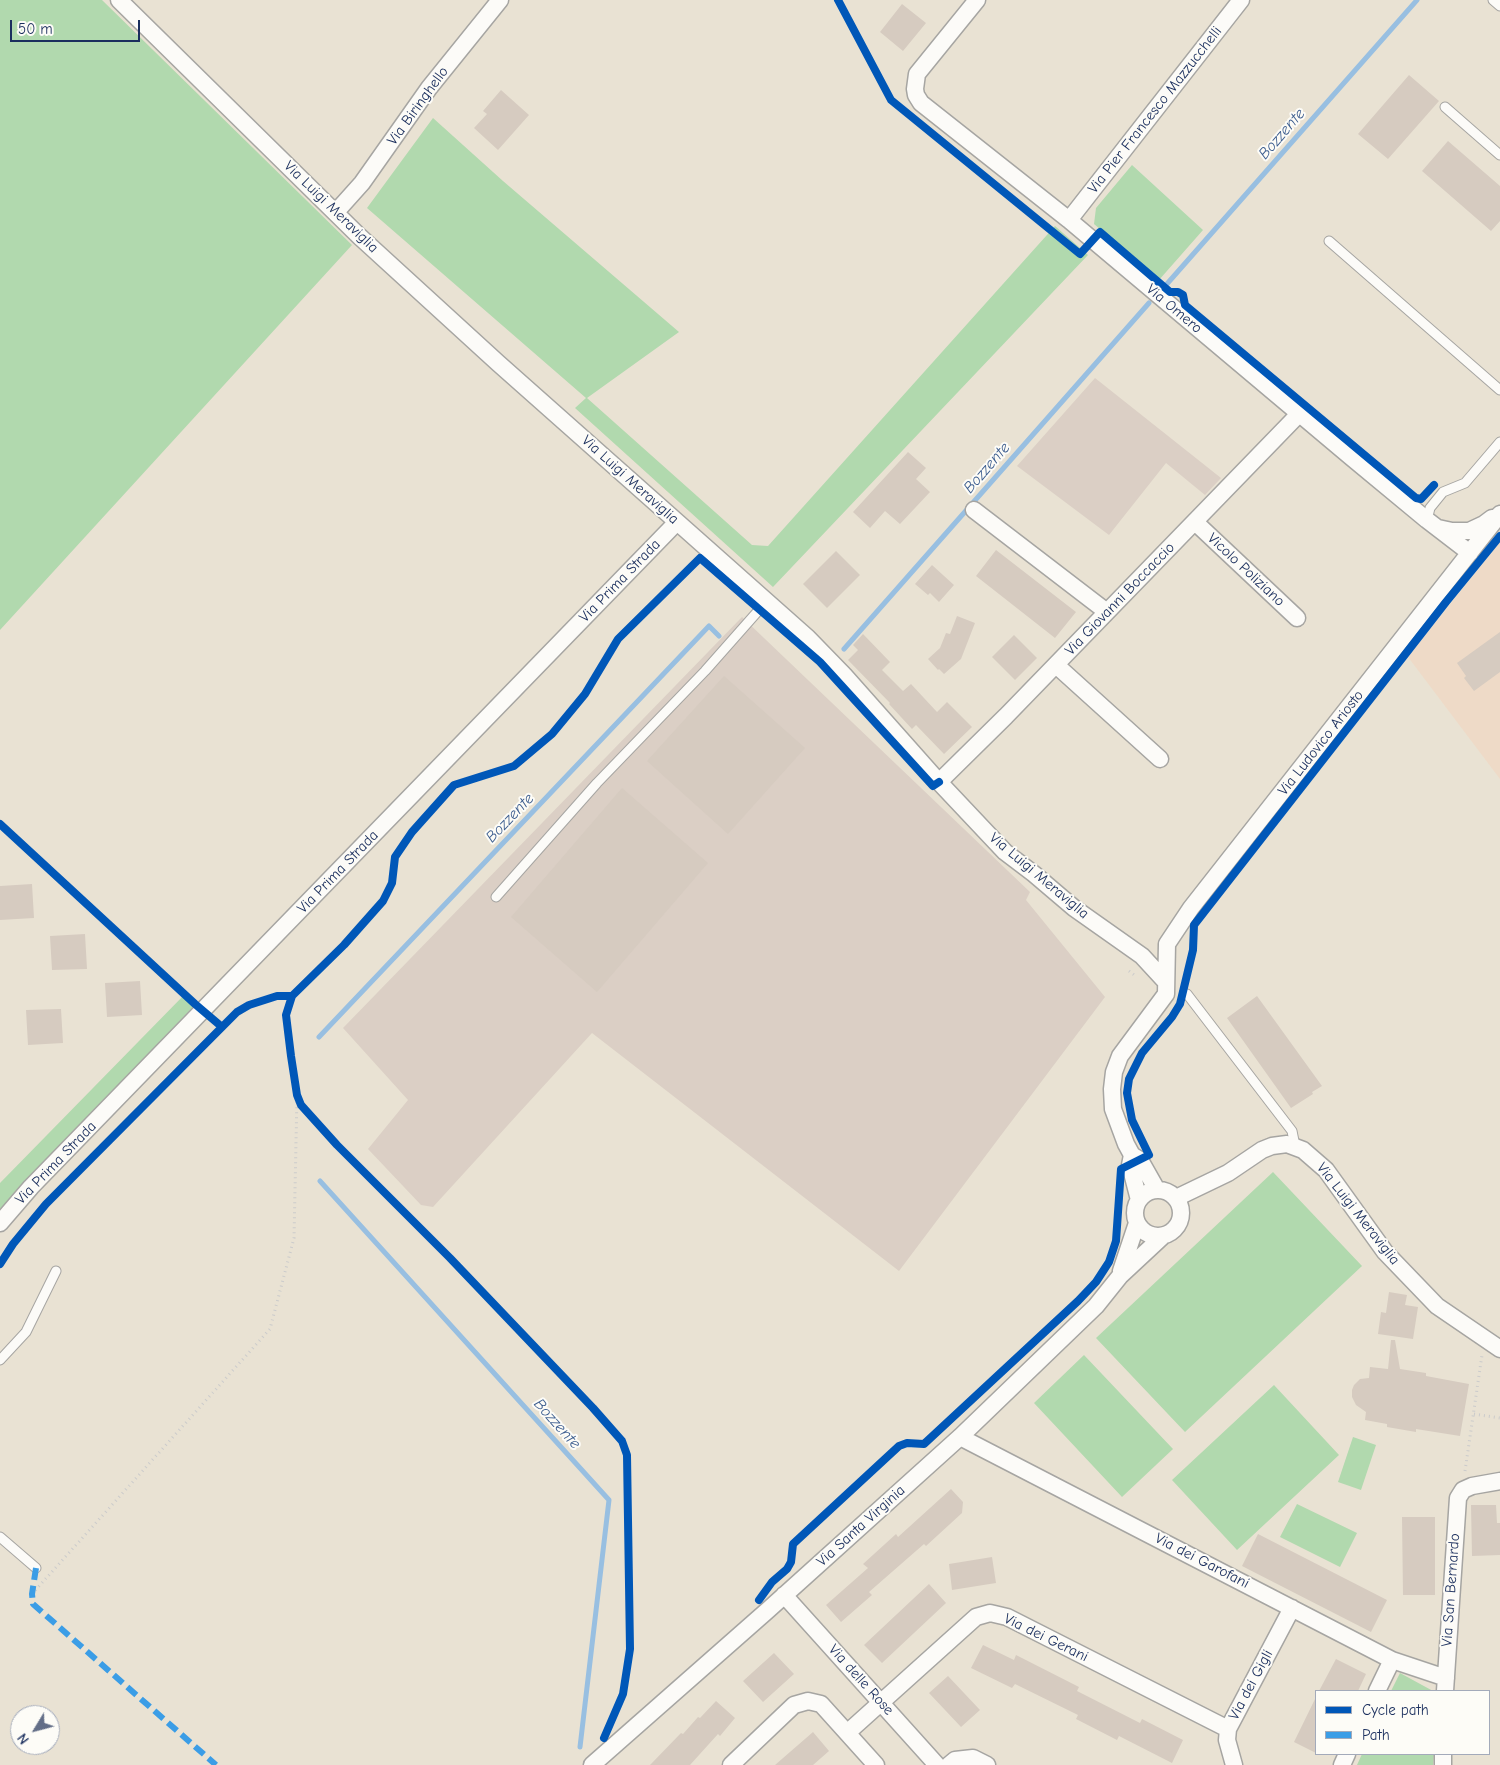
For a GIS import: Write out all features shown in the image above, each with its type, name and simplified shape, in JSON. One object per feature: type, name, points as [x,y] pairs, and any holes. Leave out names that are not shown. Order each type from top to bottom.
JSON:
[{"type":"street","name":"Via Luigi Meraviglia","points":[[119,0],[359,236],[491,357],[808,638],[999,846],[1074,908],[1142,956],[1166,982]]},
{"type":"street","name":"Via Biringhello","points":[[336,212],[362,183],[429,88],[500,0]]},
{"type":"street","name":"Via Omero","points":[[977,0],[917,74],[915,89],[921,103],[1069,220],[1432,524],[1470,552]]},
{"type":"street","name":"Via Pier Francesco Mazzucchelli","points":[[1069,220],[1241,0]]},
{"type":"street","name":"Via Giovanni Boccaccio","points":[[940,782],[1300,414]]},
{"type":"street","points":[[974,510],[1107,612]]},
{"type":"street","points":[[1432,524],[1452,531],[1469,530],[1484,524],[1500,513]]},
{"type":"street","name":"Via Ludovico Ariosto","points":[[1166,944],[1191,908],[1500,513]]},
{"type":"street","name":"Via Prima Strada","points":[[0,1223],[45,1173],[677,522]]},
{"type":"street","name":"Vicolo Poliziano","points":[[1195,522],[1298,618]]},
{"type":"street","points":[[1056,665],[1160,759]]},
{"type":"street","points":[[1142,956],[1166,944],[1166,994],[1120,1056],[1114,1072],[1112,1089],[1113,1109],[1132,1155],[1140,1160],[1158,1190]]},
{"type":"street","points":[[1176,1198],[1228,1173],[1267,1148],[1282,1144],[1295,1146]]},
{"type":"street","name":"Via Luigi Meraviglia","points":[[1295,1146],[1309,1154],[1326,1170],[1386,1252],[1437,1306],[1500,1349]]},
{"type":"street","points":[[1132,1155],[1130,1165],[1139,1200]]},
{"type":"street","points":[[1158,1190],[1168,1192],[1176,1198],[1180,1207],[1180,1221],[1174,1231],[1163,1236],[1155,1236],[1141,1229],[1137,1222],[1135,1209],[1139,1200],[1147,1192],[1158,1190]]},
{"type":"street","name":"Via Santa Virginia","points":[[1120,1276],[1137,1222]]},
{"type":"street","name":"Via Santa Virginia","points":[[592,1765],[960,1437],[1096,1306],[1120,1276],[1163,1236]]},
{"type":"street","name":"Via dei Garofani","points":[[960,1437],[1392,1660],[1446,1685]]},
{"type":"street","name":"Via San Bernardo","points":[[1446,1685],[1458,1498],[1463,1490],[1472,1486],[1500,1481]]},
{"type":"street","name":"Via delle Rose","points":[[784,1595],[936,1765]]},
{"type":"street","name":"Via dei Gigli","points":[[1234,1765],[1227,1740],[1228,1728],[1292,1608]]},
{"type":"street","name":"Via dei Gerani","points":[[847,1733],[976,1617],[990,1613],[1007,1617],[1228,1728]]},
{"type":"street","points":[[1377,1690],[1392,1660]]},
{"type":"street","points":[[730,1765],[794,1704],[808,1701],[821,1704],[876,1765]]},
{"type":"street","points":[[949,1765],[955,1760],[973,1758],[987,1765]]},
{"type":"lane","points":[[1493,0],[1500,6]]},
{"type":"lane","points":[[1445,107],[1500,155]]},
{"type":"lane","points":[[1329,241],[1500,390]]},
{"type":"lane","points":[[1432,524],[1430,508],[1443,492],[1464,483],[1500,442]]},
{"type":"lane","points":[[496,897],[597,783],[705,671],[766,602]]},
{"type":"lane","points":[[1187,994],[1292,1131],[1295,1146]]},
{"type":"lane","points":[[0,1360],[26,1332],[56,1272]]},
{"type":"lane","points":[[0,1537],[36,1568]]},
{"type":"path","points":[[32,1594],[270,1329],[294,1238],[296,1085]]},
{"type":"path","points":[[297,1095],[301,1105],[307,1111]]},
{"type":"path","points":[[1466,1471],[1482,1351]]},
{"type":"path","points":[[1474,1414],[1500,1418]]},
{"type":"shaded area","points":[[1095,378],[1221,478],[1205,495],[1166,463],[1109,535],[1017,466]]},
{"type":"shaded area","points":[[1500,542],[1500,779],[1408,657]]},
{"type":"shaded area","points":[[742,617],[1030,892],[1026,900],[1105,997],[899,1271],[592,1033],[433,1207],[421,1205],[368,1149],[408,1100],[343,1028]]},
{"type":"green space","points":[[0,0],[102,0],[352,245],[0,630]]},
{"type":"green space","points":[[433,118],[503,181],[679,332],[587,398],[752,545],[768,546],[1055,226],[1088,255],[773,587],[575,408],[586,398],[367,208]]},
{"type":"green space","points":[[1132,165],[1203,230],[1159,280],[1094,224],[1096,208]]},
{"type":"green space","points":[[185,994],[196,1004],[0,1209],[0,1183]]},
{"type":"green space","points":[[1273,1172],[1362,1266],[1185,1432],[1096,1338]]},
{"type":"green space","points":[[1084,1355],[1173,1449],[1122,1497],[1034,1403]]},
{"type":"green space","points":[[1274,1385],[1339,1455],[1237,1550],[1172,1480]]},
{"type":"green space","points":[[1353,1437],[1376,1445],[1361,1490],[1338,1482]]},
{"type":"green space","points":[[1297,1504],[1357,1533],[1340,1567],[1280,1537]]},
{"type":"green space","points":[[1400,1673],[1431,1690],[1392,1690]]},
{"type":"green space","points":[[1362,1755],[1434,1755],[1433,1765],[1357,1765]]},
{"type":"building","points":[[902,4],[926,23],[903,51],[880,32]]},
{"type":"building","points":[[1409,75],[1439,101],[1388,159],[1358,134]]},
{"type":"building","points":[[501,90],[529,115],[498,150],[474,128],[487,114],[483,111]]},
{"type":"building","points":[[1448,141],[1500,186],[1500,221],[1491,231],[1422,171]]},
{"type":"building","points":[[908,452],[926,468],[916,479],[930,492],[900,524],[885,511],[870,528],[853,512]]},
{"type":"building","points":[[996,550],[1076,612],[1055,638],[976,576]]},
{"type":"building","points":[[836,551],[860,575],[827,608],[803,584]]},
{"type":"building","points":[[932,565],[954,585],[939,602],[930,593],[928,595],[915,584]]},
{"type":"building","points":[[957,616],[975,623],[961,659],[944,674],[928,659],[940,648],[946,633],[950,634]]},
{"type":"building","points":[[1500,632],[1500,672],[1474,691],[1464,678],[1466,676],[1457,663]]},
{"type":"building","points":[[863,634],[890,662],[882,670],[903,691],[911,684],[937,712],[947,702],[972,727],[944,754],[916,725],[912,729],[890,703],[848,660],[858,650],[853,645]]},
{"type":"building","points":[[1014,635],[1037,658],[1015,680],[992,657]]},
{"type":"building","points":[[724,676],[805,748],[728,834],[647,761]]},
{"type":"building","points":[[622,788],[708,863],[597,992],[511,917]]},
{"type":"building","points":[[32,884],[34,918],[0,920],[0,886]]},
{"type":"building","points":[[85,934],[87,969],[52,970],[50,936]]},
{"type":"building","points":[[140,981],[142,1015],[107,1017],[105,983]]},
{"type":"building","points":[[1257,996],[1322,1086],[1291,1108],[1227,1018]]},
{"type":"building","points":[[61,1009],[63,1043],[28,1045],[26,1010]]},
{"type":"building","points":[[1389,1292],[1407,1295],[1405,1305],[1418,1307],[1413,1339],[1378,1334],[1381,1312],[1386,1313]]},
{"type":"building","points":[[1391,1340],[1395,1340],[1400,1369],[1426,1373],[1426,1376],[1469,1384],[1460,1436],[1416,1429],[1416,1432],[1387,1427],[1387,1424],[1365,1420],[1366,1412],[1356,1405],[1352,1397],[1352,1390],[1360,1379],[1369,1378],[1370,1367],[1388,1369]]},
{"type":"building","points":[[951,1489],[963,1502],[962,1513],[926,1546],[924,1544],[869,1592],[872,1595],[841,1622],[826,1605],[868,1568],[863,1564],[896,1534],[898,1537]]},
{"type":"building","points":[[1471,1505],[1496,1505],[1497,1523],[1500,1523],[1500,1555],[1472,1556]]},
{"type":"building","points":[[1402,1517],[1435,1517],[1435,1595],[1403,1595]]},
{"type":"building","points":[[1258,1534],[1387,1600],[1371,1632],[1242,1566]]},
{"type":"building","points":[[992,1557],[996,1583],[952,1590],[949,1564]]},
{"type":"building","points":[[929,1584],[946,1603],[882,1663],[864,1645]]},
{"type":"building","points":[[983,1645],[1014,1660],[1016,1655],[1079,1687],[1077,1691],[1140,1723],[1142,1719],[1183,1740],[1172,1763],[1119,1736],[1117,1740],[1076,1719],[1078,1715],[1015,1684],[1012,1688],[971,1668]]},
{"type":"building","points":[[774,1653],[794,1674],[763,1702],[743,1681]]},
{"type":"building","points":[[1336,1659],[1366,1674],[1358,1690],[1320,1690]]},
{"type":"building","points":[[948,1676],[980,1710],[961,1727],[929,1693]]},
{"type":"building","points":[[1315,1699],[1315,1752],[1294,1742]]},
{"type":"building","points":[[716,1701],[735,1718],[720,1736],[718,1734],[690,1765],[650,1765],[681,1733],[683,1734]]},
{"type":"building","points":[[813,1732],[829,1751],[813,1765],[775,1765]]},
{"type":"waterway","name":"Bozzente","points":[[1166,285],[1417,0]]},
{"type":"waterway","name":"Bozzente","points":[[844,649],[1149,303]]},
{"type":"waterway","name":"Bozzente","points":[[319,1037],[709,626],[719,636]]},
{"type":"waterway","name":"Bozzente","points":[[320,1181],[609,1500],[580,1747]]},
{"type":"marked path","points":[[36,1568],[32,1594],[33,1604],[216,1765]]},
{"type":"cycle path","points":[[838,0],[891,100],[1080,254],[1100,232],[1170,292],[1178,292],[1183,295],[1185,305],[1416,498],[1421,499],[1434,485]]},
{"type":"cycle path","points":[[759,1600],[772,1582],[787,1569],[791,1562],[793,1544],[899,1446],[907,1443],[924,1444],[1096,1282],[1109,1262],[1116,1241],[1121,1169],[1149,1155],[1132,1120],[1127,1093],[1129,1079],[1142,1053],[1172,1017],[1180,1004],[1193,950],[1194,925],[1446,602],[1500,536]]},
{"type":"cycle path","points":[[0,1264],[13,1244],[46,1204],[237,1012],[249,1005],[277,996],[292,996],[344,945],[383,901],[392,883],[395,857],[412,832],[454,785],[514,766],[552,734],[585,694],[618,639],[700,558],[820,662],[933,786],[939,782]]},
{"type":"cycle path","points":[[0,824],[222,1027]]},
{"type":"cycle path","points":[[292,996],[286,1015],[297,1095],[301,1105],[337,1145],[450,1258],[622,1441],[627,1455],[630,1649],[623,1694],[604,1738]]}]
